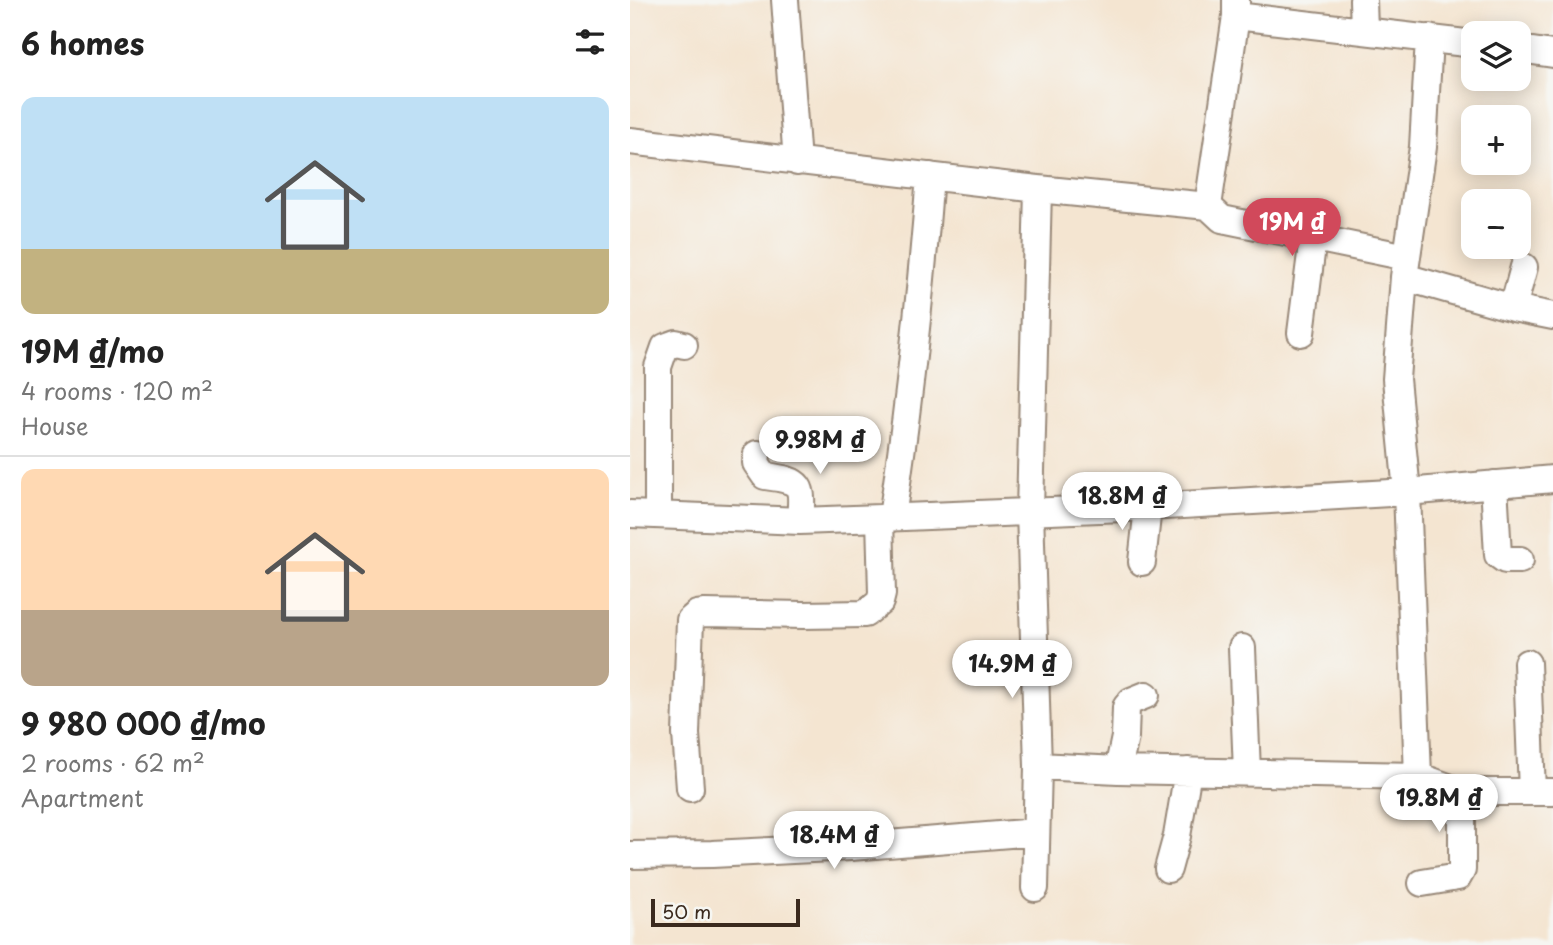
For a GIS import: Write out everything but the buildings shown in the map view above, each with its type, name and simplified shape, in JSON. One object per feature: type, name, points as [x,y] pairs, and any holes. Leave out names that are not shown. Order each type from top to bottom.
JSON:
[{"type":"street","points":[[785,0],[797,159]]},
{"type":"street","points":[[1208,206],[1236,8],[1364,15],[1429,38],[1461,42]]},
{"type":"street","points":[[1418,776],[1407,492],[1396,379],[1406,267],[1423,147],[1429,38]]},
{"type":"street","points":[[1531,51],[1553,54]]},
{"type":"street","points":[[630,141],[1038,189],[1208,206],[1222,219],[1313,238],[1406,267],[1513,308],[1553,316]]},
{"type":"street","points":[[690,788],[686,734],[690,620],[697,614],[705,613],[865,614],[880,602],[886,518],[904,436],[921,291],[930,176]]},
{"type":"street","points":[[1035,888],[1038,766],[1030,511],[1038,189]]},
{"type":"street","points":[[1301,332],[1313,238]]},
{"type":"street","points":[[1513,308],[1524,267]]},
{"type":"street","points":[[658,514],[658,367],[665,347],[684,345]]},
{"type":"street","points":[[757,454],[756,463],[765,475],[784,478],[799,487],[802,492],[800,521]]},
{"type":"street","points":[[630,514],[800,521],[886,518],[1407,492],[1553,479]]},
{"type":"street","points":[[1494,484],[1498,555],[1505,560],[1520,560]]},
{"type":"street","points":[[1143,562],[1148,507]]},
{"type":"street","points":[[1242,648],[1247,772]]},
{"type":"street","points":[[1038,766],[1418,776],[1462,792],[1543,792],[1527,663]]},
{"type":"street","points":[[1118,770],[1125,737],[1126,707],[1131,701],[1146,695]]},
{"type":"street","points":[[1168,869],[1177,836],[1188,771]]},
{"type":"street","points":[[1422,883],[1458,877],[1462,870],[1462,792]]},
{"type":"street","points":[[630,855],[852,847],[1036,832]]}]
